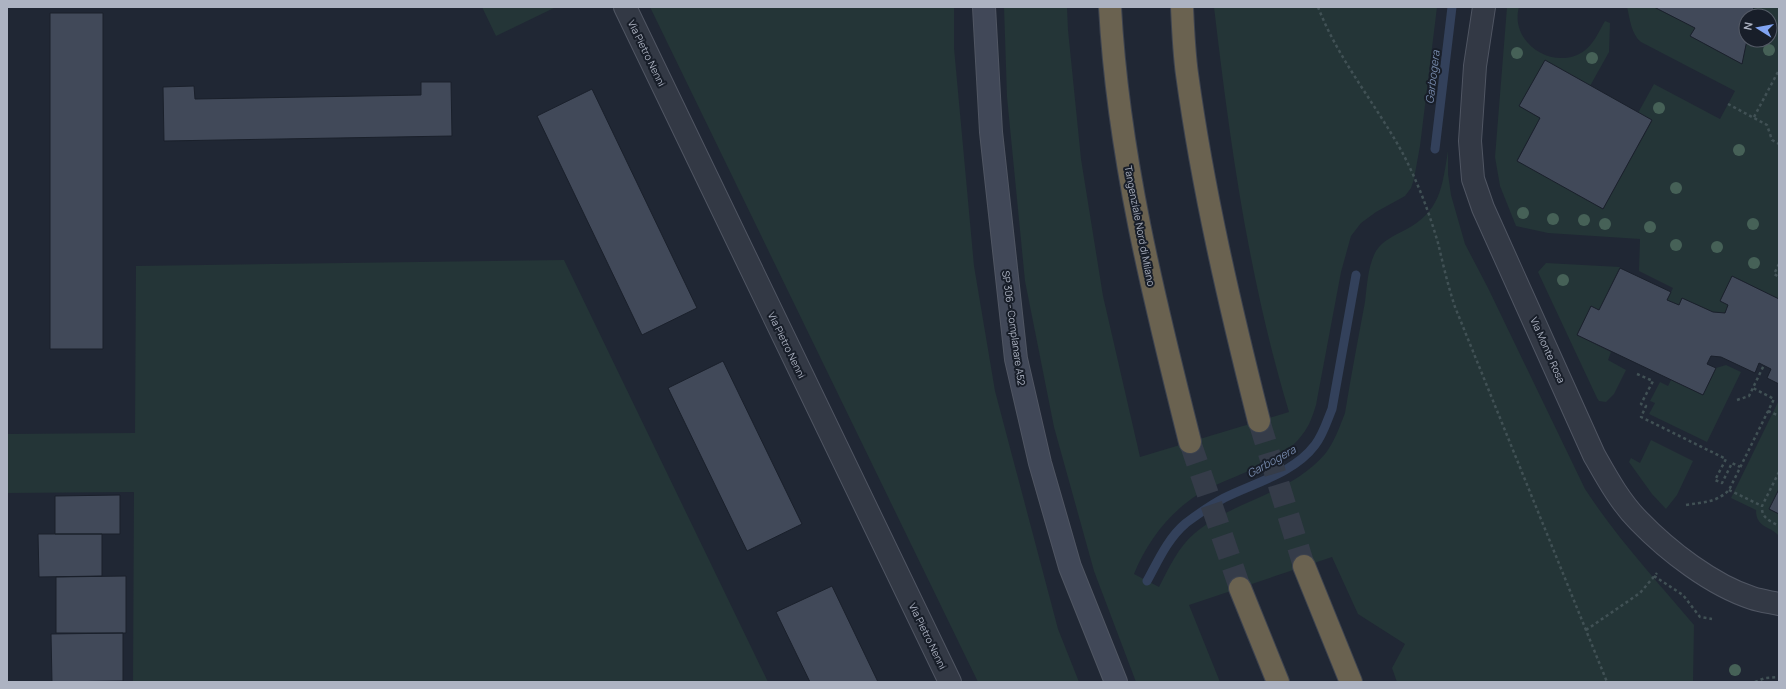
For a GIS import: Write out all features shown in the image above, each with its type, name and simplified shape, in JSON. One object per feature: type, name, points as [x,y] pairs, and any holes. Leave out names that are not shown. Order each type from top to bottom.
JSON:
[{"type":"highway","name":"Tangenziale Nord di Milano","points":[[1110,7],[1126,157],[1152,288],[1190,442]]},
{"type":"highway","points":[[1182,7],[1187,72],[1210,211],[1233,320],[1259,421]]},
{"type":"highway","points":[[1304,566],[1351,682]]},
{"type":"highway","points":[[1240,588],[1278,682]]},
{"type":"main road","name":"SP 306 - Complanare A52","points":[[984,7],[991,132],[1016,359],[1040,463],[1070,567],[1116,682]]},
{"type":"street","name":"Via Pietro Nenni","points":[[625,7],[950,682]]},
{"type":"street","name":"Via Monte Rosa","points":[[1484,7],[1475,66],[1470,141],[1473,179],[1483,208],[1594,455],[1614,489],[1638,521],[1674,552],[1712,580],[1752,598],[1779,604]]},
{"type":"path","points":[[1318,7],[1330,35],[1402,152],[1415,180],[1438,242],[1446,279],[1455,308],[1607,682]]},
{"type":"path","points":[[1754,117],[1779,70]]},
{"type":"path","points":[[1728,104],[1767,125],[1772,140],[1779,144]]},
{"type":"path","points":[[1779,264],[1774,274],[1779,277]]},
{"type":"path","points":[[1736,400],[1749,396],[1764,365]]},
{"type":"path","points":[[1636,374],[1653,381],[1641,404],[1646,406],[1641,417],[1726,459],[1716,480],[1722,483],[1732,463],[1740,467]]},
{"type":"path","points":[[1686,505],[1714,501],[1722,497],[1729,490],[1774,399],[1753,388]]},
{"type":"path","points":[[1768,411],[1779,416]]},
{"type":"path","points":[[1779,472],[1762,506],[1762,511],[1766,519],[1779,526]]},
{"type":"path","points":[[1729,490],[1762,506]]},
{"type":"path","points":[[1586,630],[1640,593],[1674,552]]},
{"type":"path","points":[[1654,576],[1682,595],[1700,617],[1712,619]]},
{"type":"path","points":[[1754,682],[1765,678],[1779,677]]},
{"type":"shaded area","points":[[482,7],[556,7],[496,36]]},
{"type":"shaded area","points":[[650,7],[954,7],[954,48],[974,266],[995,391],[1058,629],[1079,682],[978,682]]},
{"type":"shaded area","points":[[1004,7],[1067,7],[1081,159],[1103,296],[1140,457],[1289,412],[1263,312],[1242,211],[1214,7],[1437,7],[1420,146],[1414,179],[1411,188],[1405,196],[1376,212],[1361,223],[1351,236],[1341,272],[1316,405],[1309,425],[1292,446],[1280,455],[1210,488],[1186,503],[1168,520],[1152,540],[1134,574],[1159,587],[1179,551],[1195,533],[1227,512],[1296,479],[1311,468],[1328,450],[1334,440],[1345,413],[1365,302],[1368,276],[1373,257],[1382,244],[1417,223],[1433,206],[1438,197],[1444,176],[1448,151],[1448,174],[1451,195],[1465,244],[1488,288],[1585,489],[1610,525],[1694,625],[1693,682],[1397,682],[1392,668],[1405,644],[1358,614],[1332,557],[1189,605],[1220,682],[1136,682],[1094,571],[1054,427],[1025,281],[1007,97]]},
{"type":"shaded area","points":[[1507,7],[1519,7],[1518,20],[1521,32],[1527,42],[1536,50],[1548,56],[1560,58],[1572,57],[1584,51],[1593,41],[1605,21],[1610,23],[1609,52],[1590,86],[1545,61],[1519,106],[1540,118],[1517,160],[1603,209],[1652,121],[1638,113],[1654,84],[1720,119],[1735,91],[1641,42],[1633,31],[1627,7],[1654,7],[1695,28],[1690,36],[1742,64],[1745,48],[1778,48],[1778,8],[1754,8],[1779,7],[1779,299],[1732,276],[1728,305],[1725,313],[1713,312],[1682,298],[1679,305],[1667,300],[1673,288],[1639,271],[1640,239],[1548,233],[1516,226],[1500,186],[1495,157]]},
{"type":"shaded area","points":[[564,260],[768,682],[133,682],[134,492],[7,493],[7,434],[135,433],[136,266]]},
{"type":"shaded area","points":[[1546,263],[1620,267],[1599,310],[1591,306],[1577,335],[1611,352],[1608,360],[1626,370],[1614,394],[1606,402],[1599,401],[1597,398],[1538,272]]},
{"type":"shaded area","points":[[1726,365],[1741,372],[1707,442],[1649,414],[1655,403],[1650,401],[1660,382],[1668,386],[1671,380],[1703,395],[1716,368]]},
{"type":"shaded area","points":[[1779,400],[1779,489],[1770,509],[1779,514],[1779,536],[1758,520],[1756,510],[1731,498]]},
{"type":"shaded area","points":[[1651,440],[1693,461],[1677,495],[1666,509],[1652,494],[1629,462],[1631,458],[1640,463]]},
{"type":"building","points":[[1654,7],[1754,7],[1738,8],[1738,48],[1745,48],[1742,64],[1690,36],[1695,28]]},
{"type":"building","points":[[50,13],[103,13],[103,349],[50,349]]},
{"type":"building","points":[[1545,60],[1652,120],[1603,209],[1517,161],[1540,118],[1519,106]]},
{"type":"building","points":[[421,82],[451,82],[452,136],[164,141],[163,87],[194,86],[195,99],[421,95]]},
{"type":"building","points":[[592,89],[697,308],[642,335],[537,116]]},
{"type":"building","points":[[1620,268],[1671,292],[1667,300],[1679,305],[1682,298],[1713,312],[1725,313],[1728,305],[1720,301],[1732,276],[1779,299],[1779,384],[1767,378],[1771,369],[1759,363],[1755,373],[1721,357],[1711,356],[1707,364],[1716,368],[1703,395],[1577,335],[1591,306],[1599,310]]},
{"type":"building","points":[[723,361],[802,524],[747,551],[668,388]]},
{"type":"building","points":[[1779,489],[1779,514],[1769,509]]},
{"type":"building","points":[[120,495],[120,534],[55,534],[55,496]]},
{"type":"building","points":[[38,534],[102,534],[102,576],[39,577]]},
{"type":"building","points":[[126,576],[126,633],[56,633],[56,577]]},
{"type":"building","points":[[832,586],[878,682],[810,682],[776,612]]},
{"type":"building","points":[[123,633],[123,681],[52,682],[51,634]]},
{"type":"waterway","name":"Garbogera","points":[[1435,149],[1452,7]]},
{"type":"waterway","name":"Garbogera","points":[[1147,581],[1169,543],[1186,523],[1224,498],[1285,470],[1306,455],[1318,441],[1325,428],[1332,409],[1356,275]]},
{"type":"tunnel","points":[[1259,421],[1304,566]]},
{"type":"tunnel","points":[[1190,442],[1240,588]]}]
